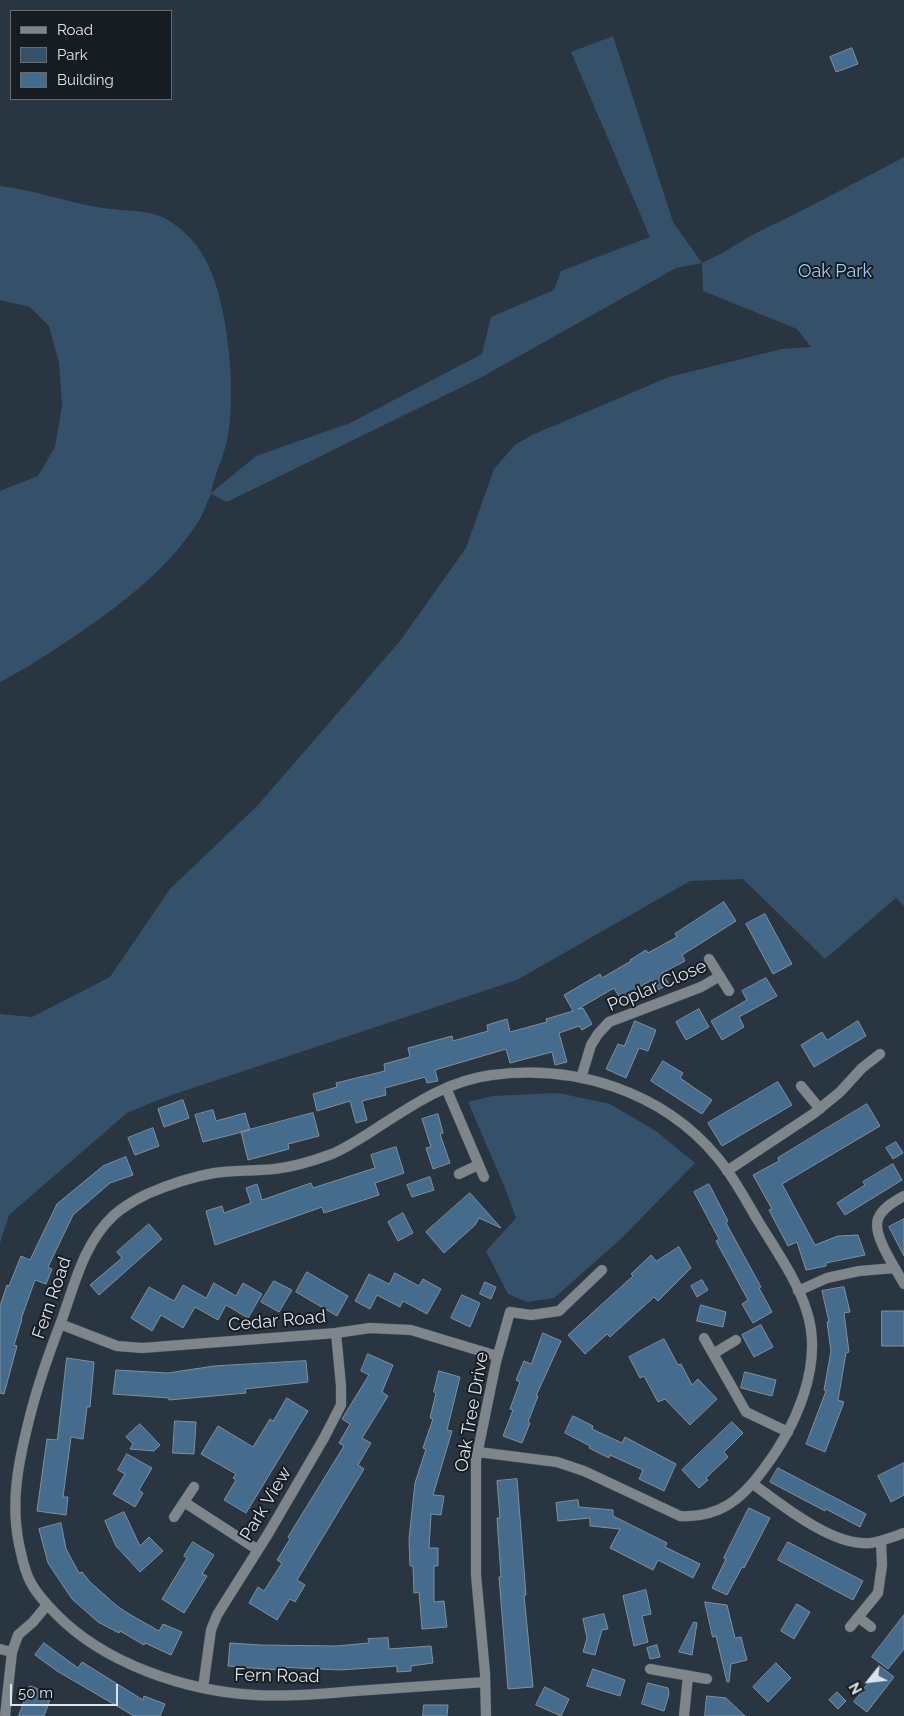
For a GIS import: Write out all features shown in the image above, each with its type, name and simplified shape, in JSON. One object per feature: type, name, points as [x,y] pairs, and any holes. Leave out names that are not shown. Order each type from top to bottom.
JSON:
[{"type":"street","name":"Poplar Close","points":[[709,959],[729,991]]},
{"type":"street","name":"Poplar Close","points":[[582,1078],[591,1045],[609,1022],[701,988],[720,976]]},
{"type":"street","points":[[727,1171],[820,1109],[840,1092],[862,1068],[880,1054]]},
{"type":"street","name":"Fern Road","points":[[478,1452],[557,1462],[584,1471],[680,1516],[697,1517],[733,1504],[753,1484],[773,1458],[788,1432],[802,1401],[810,1366],[811,1335],[807,1313],[793,1279],[716,1156],[690,1130],[662,1110],[631,1092],[591,1079],[530,1072],[486,1076],[439,1090],[334,1153],[301,1164],[274,1169],[251,1169],[207,1174],[166,1186],[131,1202],[111,1217],[86,1251],[36,1388],[18,1464],[14,1502],[16,1532],[22,1560],[31,1583],[47,1605],[70,1628],[104,1651],[170,1679],[203,1688],[263,1696],[485,1682]]},
{"type":"street","points":[[801,1086],[820,1109]]},
{"type":"street","points":[[446,1088],[484,1177]]},
{"type":"street","points":[[459,1174],[478,1165]]},
{"type":"street","points":[[904,1196],[886,1207],[878,1220],[880,1240],[904,1284]]},
{"type":"street","points":[[798,1291],[827,1278],[859,1271],[895,1268]]},
{"type":"street","name":"Oak Tree Drive","points":[[486,1716],[476,1575],[476,1460],[497,1356],[510,1312],[531,1315],[559,1311],[602,1270]]},
{"type":"street","name":"Cedar Road","points":[[60,1324],[117,1346],[142,1348],[370,1328],[411,1330],[497,1356]]},
{"type":"street","name":"Park View","points":[[203,1688],[210,1630],[217,1615],[324,1438],[340,1405],[341,1386],[336,1332]]},
{"type":"street","points":[[704,1338],[746,1412],[788,1432]]},
{"type":"street","points":[[713,1354],[736,1340]]},
{"type":"street","points":[[753,1484],[801,1520],[843,1539],[869,1543],[904,1533]]},
{"type":"street","points":[[174,1517],[194,1487]]},
{"type":"street","points":[[184,1502],[258,1550]]},
{"type":"street","points":[[850,1627],[878,1593],[882,1565],[881,1540]]},
{"type":"street","points":[[5,1716],[12,1652],[18,1635],[33,1622],[47,1605]]},
{"type":"street","points":[[858,1617],[871,1626]]},
{"type":"street","points":[[0,1649],[12,1652]]},
{"type":"street","points":[[650,1669],[707,1678]]},
{"type":"street","points":[[684,1716],[688,1676]]},
{"type":"green space","points":[[613,36],[673,222],[702,263],[676,268],[480,378],[227,502],[211,494],[200,519],[189,535],[177,551],[150,579],[120,604],[56,649],[0,682],[0,491],[38,476],[55,447],[62,406],[59,363],[49,326],[30,307],[0,300],[0,186],[96,207],[145,212],[160,216],[179,228],[200,251],[212,275],[219,296],[228,344],[230,369],[231,394],[228,435],[211,493],[256,456],[350,423],[482,354],[491,317],[554,290],[561,271],[650,237],[571,52]]},
{"type":"green space","name":"Oak Park","points":[[904,157],[904,906],[896,898],[825,959],[743,879],[690,881],[517,980],[163,1098],[127,1113],[9,1215],[0,1243],[0,1014],[32,1017],[110,977],[170,889],[258,805],[400,641],[466,548],[494,469],[515,445],[532,435],[669,377],[782,349],[811,347],[797,329],[703,291],[702,263]]},
{"type":"green space","points":[[558,1093],[610,1104],[656,1131],[695,1163],[621,1239],[554,1298],[527,1302],[508,1294],[486,1251],[516,1218],[468,1102],[492,1096]]},
{"type":"building","points":[[852,48],[858,64],[836,72],[830,57]]},
{"type":"building","points":[[724,902],[736,921],[682,955],[685,961],[662,973],[669,984],[658,990],[652,980],[620,998],[614,988],[578,1009],[583,1008],[592,1024],[582,1030],[579,1026],[559,1033],[567,1062],[555,1065],[552,1052],[510,1063],[506,1049],[435,1070],[438,1081],[427,1083],[425,1077],[385,1088],[386,1095],[362,1101],[367,1120],[356,1123],[350,1101],[317,1111],[313,1094],[337,1087],[336,1083],[385,1071],[384,1064],[410,1057],[408,1048],[452,1036],[453,1041],[488,1031],[487,1025],[507,1019],[510,1032],[547,1022],[546,1019],[573,1011],[564,995],[600,974],[602,978],[646,950],[648,953],[677,937],[675,934]]},
{"type":"building","points":[[765,914],[792,964],[773,974],[746,924]]},
{"type":"building","points":[[766,978],[777,996],[739,1017],[744,1027],[722,1040],[711,1021],[747,1000],[742,991]]},
{"type":"building","points":[[699,1009],[709,1027],[686,1040],[676,1022]]},
{"type":"building","points":[[635,1021],[656,1030],[648,1051],[639,1048],[626,1078],[606,1069],[618,1044],[624,1046]]},
{"type":"building","points":[[858,1021],[866,1036],[814,1067],[801,1045],[822,1032],[827,1040]]},
{"type":"building","points":[[663,1061],[683,1073],[680,1078],[712,1100],[702,1114],[651,1081]]},
{"type":"building","points":[[778,1082],[792,1105],[722,1146],[708,1123]]},
{"type":"building","points":[[183,1100],[189,1118],[164,1127],[158,1109]]},
{"type":"building","points":[[867,1104],[880,1126],[782,1184],[815,1245],[838,1236],[858,1235],[865,1255],[826,1263],[826,1266],[806,1270],[797,1242],[788,1246],[769,1210],[772,1209],[753,1175],[779,1161],[778,1158]]},
{"type":"building","points":[[213,1110],[216,1121],[245,1113],[250,1130],[203,1142],[195,1115]]},
{"type":"building","points":[[313,1113],[319,1136],[288,1144],[289,1149],[248,1160],[241,1132]]},
{"type":"building","points":[[438,1114],[443,1133],[440,1134],[450,1163],[433,1169],[426,1148],[431,1147],[422,1119]]},
{"type":"building","points":[[153,1128],[159,1146],[135,1155],[128,1138]]},
{"type":"building","points":[[896,1142],[903,1153],[893,1159],[886,1148]]},
{"type":"building","points":[[396,1147],[404,1173],[375,1183],[379,1195],[324,1213],[322,1207],[215,1245],[206,1211],[222,1206],[224,1213],[251,1203],[246,1188],[257,1184],[262,1200],[311,1183],[313,1188],[375,1168],[371,1155]]},
{"type":"building","points":[[126,1157],[133,1175],[110,1183],[73,1215],[48,1267],[52,1269],[46,1284],[35,1280],[21,1319],[14,1345],[17,1346],[4,1394],[0,1393],[0,1306],[7,1285],[9,1286],[21,1256],[30,1260],[57,1204],[103,1166]]},
{"type":"building","points":[[893,1164],[902,1180],[845,1215],[837,1203],[865,1185],[863,1182]]},
{"type":"building","points":[[430,1177],[434,1190],[412,1197],[407,1185]]},
{"type":"building","points":[[709,1184],[728,1221],[726,1223],[761,1287],[759,1288],[772,1312],[753,1323],[742,1304],[748,1300],[716,1241],[719,1239],[694,1192]]},
{"type":"building","points":[[470,1193],[501,1228],[479,1218],[475,1225],[444,1253],[426,1232]]},
{"type":"building","points":[[403,1213],[413,1233],[398,1241],[388,1222]]},
{"type":"building","points":[[904,1219],[904,1256],[889,1227]]},
{"type":"building","points":[[149,1224],[162,1239],[99,1295],[90,1285],[122,1258],[117,1252]]},
{"type":"building","points":[[679,1247],[691,1268],[658,1301],[654,1297],[610,1337],[607,1334],[585,1354],[568,1335],[633,1276],[631,1274],[651,1255],[656,1261]]},
{"type":"building","points":[[307,1272],[348,1296],[337,1316],[296,1292]]},
{"type":"building","points":[[395,1273],[419,1286],[423,1279],[441,1289],[427,1314],[403,1301],[400,1307],[377,1295],[370,1309],[355,1301],[369,1274],[389,1284]]},
{"type":"building","points":[[702,1280],[708,1290],[697,1297],[691,1286]]},
{"type":"building","points":[[274,1281],[292,1290],[279,1312],[261,1302]]},
{"type":"building","points":[[485,1282],[496,1287],[491,1299],[480,1294]]},
{"type":"building","points":[[214,1283],[236,1296],[243,1283],[262,1294],[248,1318],[226,1305],[218,1320],[195,1307],[183,1328],[161,1315],[152,1331],[131,1318],[149,1287],[174,1301],[183,1285],[206,1298]]},
{"type":"building","points":[[844,1287],[850,1312],[844,1313],[849,1352],[846,1353],[838,1400],[844,1402],[825,1452],[806,1444],[826,1391],[824,1390],[831,1351],[827,1322],[829,1322],[822,1291]]},
{"type":"building","points":[[462,1295],[480,1303],[470,1327],[451,1318]]},
{"type":"building","points":[[701,1305],[726,1312],[723,1327],[697,1321]]},
{"type":"building","points":[[882,1311],[904,1311],[904,1346],[882,1346]]},
{"type":"building","points":[[761,1325],[773,1347],[754,1357],[742,1335]]},
{"type":"building","points":[[543,1333],[561,1341],[536,1396],[538,1396],[522,1443],[503,1436],[513,1410],[510,1409],[520,1382],[516,1380],[524,1361],[531,1364]]},
{"type":"building","points":[[664,1339],[678,1365],[681,1364],[692,1385],[698,1379],[717,1399],[690,1425],[665,1399],[658,1402],[644,1376],[640,1378],[629,1357]]},
{"type":"building","points":[[368,1354],[393,1365],[382,1392],[388,1396],[362,1438],[371,1443],[358,1465],[364,1469],[297,1580],[305,1585],[295,1602],[290,1599],[277,1620],[249,1603],[258,1587],[264,1591],[282,1563],[277,1560],[290,1539],[288,1537],[344,1446],[339,1443],[350,1424],[342,1419],[369,1375],[361,1371]]},
{"type":"building","points":[[67,1358],[94,1362],[90,1407],[87,1407],[83,1439],[71,1437],[63,1497],[68,1497],[66,1515],[37,1511],[47,1439],[57,1440]]},
{"type":"building","points":[[306,1361],[308,1382],[245,1389],[246,1393],[169,1400],[169,1398],[113,1394],[116,1370],[168,1373],[214,1366]]},
{"type":"building","points":[[439,1371],[460,1377],[447,1430],[452,1431],[433,1495],[444,1496],[441,1515],[431,1514],[429,1548],[438,1548],[438,1566],[434,1566],[434,1602],[444,1601],[447,1627],[422,1629],[419,1592],[414,1593],[413,1566],[410,1566],[409,1539],[415,1483],[426,1449],[423,1448],[433,1419],[430,1418]]},
{"type":"building","points":[[745,1372],[776,1380],[772,1396],[741,1388]]},
{"type":"building","points":[[287,1398],[308,1411],[246,1513],[224,1500],[236,1480],[233,1478],[236,1474],[201,1454],[218,1426],[253,1447],[270,1419],[273,1421]]},
{"type":"building","points":[[573,1416],[593,1426],[592,1429],[622,1443],[625,1437],[676,1464],[664,1491],[639,1479],[643,1470],[610,1455],[609,1458],[565,1433]]},
{"type":"building","points":[[175,1421],[196,1422],[194,1454],[173,1453]]},
{"type":"building","points":[[732,1422],[743,1433],[724,1452],[728,1457],[706,1478],[708,1480],[699,1488],[682,1470]]},
{"type":"building","points":[[140,1424],[160,1445],[154,1451],[130,1449],[133,1444],[126,1437]]},
{"type":"building","points":[[127,1454],[152,1468],[139,1490],[143,1493],[135,1507],[113,1494],[125,1474],[118,1470]]},
{"type":"building","points":[[904,1463],[904,1495],[891,1502],[878,1476]]},
{"type":"building","points":[[778,1468],[866,1514],[860,1527],[770,1482]]},
{"type":"building","points":[[517,1479],[526,1595],[524,1595],[533,1687],[508,1689],[499,1577],[501,1577],[497,1518],[500,1518],[497,1481]]},
{"type":"building","points":[[578,1500],[579,1507],[613,1510],[613,1516],[667,1543],[665,1547],[700,1564],[693,1578],[658,1560],[653,1570],[610,1548],[620,1529],[590,1526],[590,1518],[558,1521],[556,1503]]},
{"type":"building","points":[[749,1508],[770,1518],[744,1568],[742,1567],[727,1595],[712,1588],[726,1559],[724,1558]]},
{"type":"building","points":[[124,1512],[140,1546],[149,1537],[163,1551],[140,1572],[116,1546],[105,1521]]},
{"type":"building","points":[[61,1523],[66,1549],[79,1573],[82,1572],[90,1582],[129,1614],[159,1631],[163,1624],[182,1632],[171,1655],[145,1643],[144,1645],[120,1631],[119,1633],[98,1622],[72,1599],[48,1563],[39,1529]]},
{"type":"building","points":[[193,1542],[214,1555],[202,1574],[207,1576],[184,1613],[162,1599],[187,1558],[184,1556]]},
{"type":"building","points":[[788,1542],[863,1581],[853,1600],[778,1560]]},
{"type":"building","points":[[646,1590],[651,1614],[642,1616],[648,1642],[634,1646],[623,1596]]},
{"type":"building","points":[[705,1602],[727,1605],[735,1638],[741,1637],[747,1660],[731,1664],[729,1682],[727,1682],[716,1636],[713,1637]]},
{"type":"building","points":[[797,1604],[810,1612],[794,1639],[781,1631]]},
{"type":"building","points":[[604,1614],[608,1629],[602,1630],[595,1655],[583,1652],[587,1638],[583,1619]]},
{"type":"building","points":[[904,1615],[904,1649],[888,1669],[872,1657]]},
{"type":"building","points":[[694,1622],[697,1623],[692,1655],[679,1652]]},
{"type":"building","points":[[388,1638],[389,1649],[431,1646],[433,1663],[411,1666],[411,1671],[397,1672],[397,1666],[340,1670],[278,1667],[278,1670],[228,1666],[230,1643],[336,1646],[369,1643],[368,1639]]},
{"type":"building","points":[[44,1643],[78,1668],[82,1662],[143,1700],[144,1696],[165,1704],[160,1716],[134,1716],[57,1671],[35,1655]]},
{"type":"building","points":[[657,1645],[660,1657],[650,1659],[647,1648]]},
{"type":"building","points":[[776,1663],[791,1678],[768,1702],[753,1687]]},
{"type":"building","points":[[881,1667],[894,1677],[867,1712],[854,1702]]},
{"type":"building","points":[[593,1669],[625,1680],[620,1696],[587,1686]]},
{"type":"building","points":[[648,1683],[668,1688],[669,1694],[664,1711],[642,1704]]},
{"type":"building","points":[[30,1686],[52,1694],[44,1716],[19,1716]]},
{"type":"building","points":[[545,1687],[569,1699],[561,1716],[536,1705]]},
{"type":"building","points":[[837,1692],[846,1701],[838,1709],[829,1700]]},
{"type":"building","points":[[707,1696],[726,1698],[745,1716],[705,1716]]},
{"type":"building","points":[[424,1705],[448,1705],[447,1716],[423,1716]]}]
